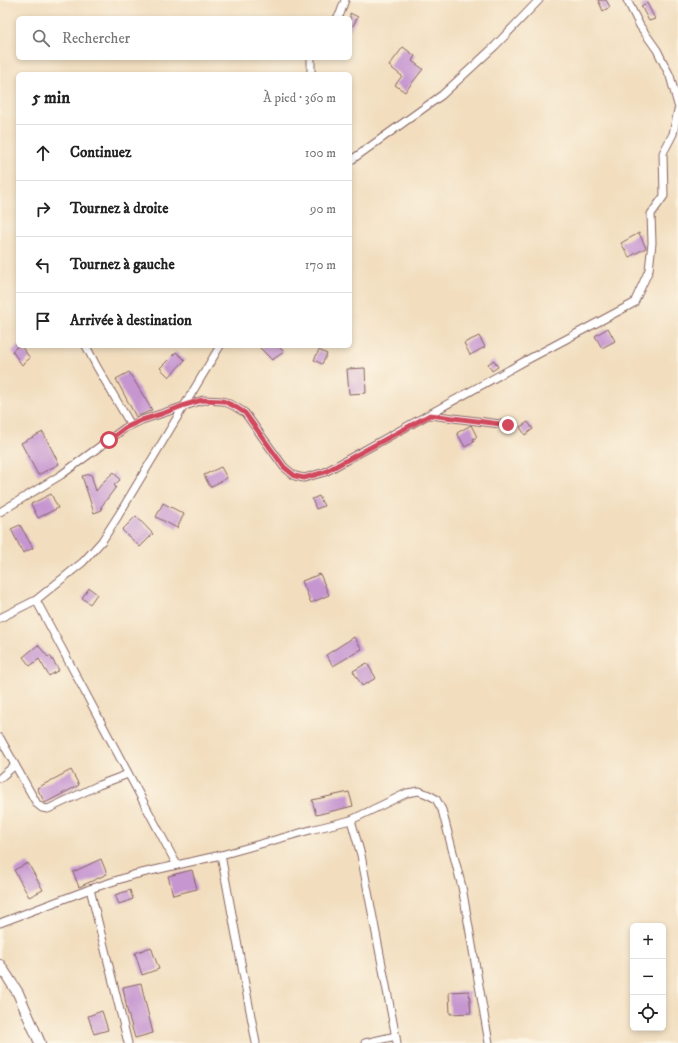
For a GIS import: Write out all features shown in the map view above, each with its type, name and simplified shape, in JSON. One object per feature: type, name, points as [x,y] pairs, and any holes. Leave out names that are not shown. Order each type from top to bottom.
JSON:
[{"type":"street","points":[[338,16],[345,0]]},
{"type":"street","points":[[352,160],[442,95],[494,46],[539,0]]},
{"type":"street","points":[[627,0],[640,26],[657,50],[670,76],[678,106]]},
{"type":"street","points":[[311,60],[311,72]]},
{"type":"street","points":[[0,512],[61,476],[125,428],[202,400],[223,401],[245,413],[284,467],[295,476],[304,478],[325,472],[525,361],[634,303],[649,270],[652,243],[651,214],[664,196],[663,153],[674,134],[678,110]]},
{"type":"street","points":[[87,348],[131,425]]},
{"type":"street","points":[[0,618],[36,600],[84,562],[102,541],[219,348]]},
{"type":"street","points":[[430,415],[508,425]]},
{"type":"street","points":[[36,600],[177,865]]},
{"type":"street","points":[[0,738],[36,804],[42,808],[48,809],[99,785],[128,774]]},
{"type":"street","points":[[0,778],[14,766]]},
{"type":"street","points":[[0,923],[90,889],[134,875],[221,855],[351,820],[406,793],[419,791],[436,799],[442,810],[462,887],[489,1043]]},
{"type":"street","points":[[351,820],[361,855],[396,1040],[365,1043]]},
{"type":"street","points":[[221,855],[256,1043]]},
{"type":"street","points":[[90,889],[128,1043]]},
{"type":"street","points":[[0,965],[18,992],[40,1043]]},
{"type":"building","points":[[598,0],[606,0],[610,7],[603,11]]},
{"type":"building","points":[[647,3],[655,19],[649,21],[641,6]]},
{"type":"building","points":[[350,13],[358,17],[352,27],[352,16],[350,16]]},
{"type":"building","points":[[403,47],[415,56],[412,61],[423,69],[405,92],[395,85],[402,76],[389,66]]},
{"type":"building","points":[[639,233],[646,248],[629,257],[621,243]]},
{"type":"building","points":[[608,328],[615,341],[602,348],[595,336]]},
{"type":"building","points":[[479,336],[485,347],[470,355],[464,343]]},
{"type":"building","points":[[16,348],[22,348],[30,358],[22,365],[12,351]]},
{"type":"building","points":[[260,348],[280,348],[284,352],[272,360]]},
{"type":"building","points":[[319,350],[327,354],[322,364],[314,360]]},
{"type":"building","points":[[176,352],[185,360],[169,377],[160,368]]},
{"type":"building","points":[[494,360],[498,367],[492,371],[488,364]]},
{"type":"building","points":[[365,368],[366,393],[349,394],[347,369]]},
{"type":"building","points":[[129,372],[152,410],[136,417],[116,379]]},
{"type":"building","points":[[528,422],[533,429],[525,435],[520,427]]},
{"type":"building","points":[[471,425],[477,437],[473,439],[474,442],[465,447],[457,433]]},
{"type":"building","points":[[43,432],[59,464],[38,475],[21,443]]},
{"type":"building","points":[[221,467],[227,478],[210,487],[204,475]]},
{"type":"building","points":[[114,472],[120,480],[114,485],[116,487],[101,507],[102,510],[94,513],[82,476],[91,474],[96,491]]},
{"type":"building","points":[[51,494],[58,508],[38,518],[31,504]]},
{"type":"building","points":[[319,496],[324,506],[316,509],[312,499]]},
{"type":"building","points":[[163,503],[184,514],[177,528],[156,517]]},
{"type":"building","points":[[136,516],[153,534],[140,547],[122,530]]},
{"type":"building","points":[[20,525],[33,548],[23,553],[11,529]]},
{"type":"building","points":[[320,574],[329,595],[311,603],[302,581]]},
{"type":"building","points":[[89,588],[97,594],[90,604],[82,598]]},
{"type":"building","points":[[354,637],[362,649],[333,666],[326,655]]},
{"type":"building","points":[[38,645],[48,657],[50,656],[59,670],[49,676],[39,659],[30,666],[23,657]]},
{"type":"building","points":[[367,663],[376,678],[362,686],[353,671]]},
{"type":"building","points":[[71,770],[79,785],[45,803],[37,788]]},
{"type":"building","points":[[349,792],[353,806],[316,815],[312,800]]},
{"type":"building","points":[[101,859],[107,874],[79,887],[73,872]]},
{"type":"building","points":[[28,863],[43,890],[29,897],[14,870]]},
{"type":"building","points":[[192,870],[197,889],[173,895],[168,876]]},
{"type":"building","points":[[130,890],[133,899],[119,904],[115,895]]},
{"type":"building","points":[[151,947],[159,969],[142,975],[135,953]]},
{"type":"building","points":[[141,983],[153,1033],[135,1038],[127,1010],[123,987]]},
{"type":"building","points":[[469,991],[471,1013],[450,1014],[449,992]]},
{"type":"building","points":[[102,1011],[108,1030],[94,1034],[88,1016]]},
{"type":"route","points":[[109,440],[125,428],[142,420],[185,405],[202,400],[223,401],[245,413],[284,467],[295,476],[304,478],[325,472],[430,415],[508,425]]}]
